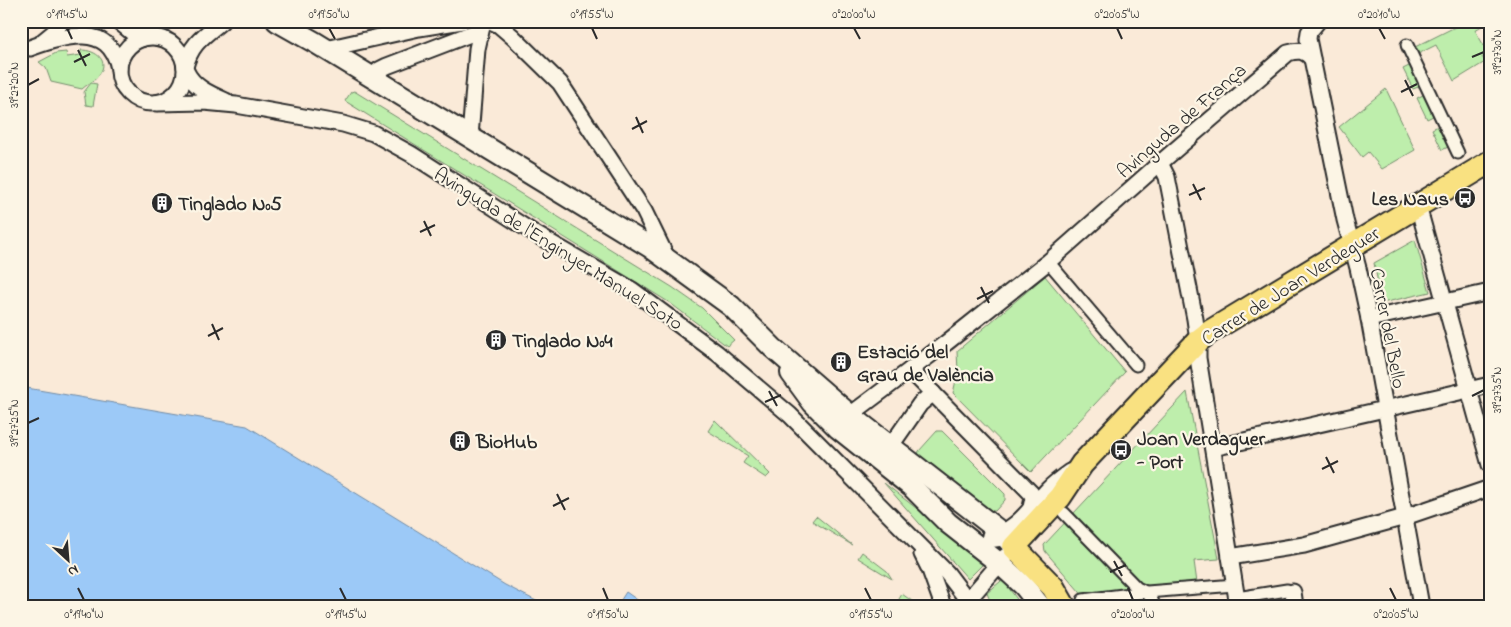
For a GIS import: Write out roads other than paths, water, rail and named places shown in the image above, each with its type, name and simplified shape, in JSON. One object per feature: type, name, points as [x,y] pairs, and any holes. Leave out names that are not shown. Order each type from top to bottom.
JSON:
[{"type":"main road","points":[[277,21],[650,247],[731,306],[773,348],[850,415],[1073,603]]},
{"type":"main road","name":"Carrer de Joan Verdeguer","points":[[1006,548],[1060,497],[1082,464],[1198,341],[1490,162]]},
{"type":"main road","points":[[773,348],[813,403],[838,428],[912,487],[948,523],[1006,548],[1024,586],[1040,606]]},
{"type":"main road","points":[[1006,548],[1017,526],[1051,490],[1082,464]]},
{"type":"street","points":[[26,49],[54,32],[62,21]]},
{"type":"street","points":[[118,21],[141,39]]},
{"type":"street","points":[[141,39],[144,21]]},
{"type":"street","points":[[26,49],[68,36],[90,37],[105,43],[116,55],[123,86],[128,93],[140,101],[157,103],[172,97],[182,86],[192,47],[222,21]]},
{"type":"street","points":[[326,49],[419,28],[462,21]]},
{"type":"street","points":[[1312,59],[1308,39],[1309,32],[1318,21]]},
{"type":"street","points":[[372,77],[386,66],[485,24],[499,25],[560,83],[644,211],[667,260]]},
{"type":"street","points":[[470,137],[472,104],[485,24]]},
{"type":"street","points":[[119,70],[120,62],[127,49],[141,39],[155,37],[166,40],[176,46],[182,56],[185,69]]},
{"type":"street","points":[[1407,45],[1458,153]]},
{"type":"street","name":"Avinguda de França","points":[[850,415],[1049,264],[1160,163],[1288,54],[1302,51],[1312,59]]},
{"type":"street","name":"Carrer del Bello","points":[[1312,59],[1369,319],[1421,606]]},
{"type":"street","name":"Avinguda de l'Enginyer Manuel Soto","points":[[185,69],[188,76],[199,87],[236,105]]},
{"type":"street","name":"Avinguda de l'Enginyer Manuel Soto","points":[[157,103],[204,102],[236,105],[343,124],[373,133],[411,154],[537,235],[632,290],[717,353],[790,415],[947,573],[970,603],[1006,548]]},
{"type":"street","points":[[1160,163],[1167,177],[1198,341],[1198,358],[1236,596]]},
{"type":"street","points":[[1418,206],[1490,465]]},
{"type":"street","points":[[1049,264],[1136,365]]},
{"type":"street","points":[[1369,319],[1490,292]]},
{"type":"street","points":[[910,370],[1031,493],[1033,498],[1030,512]]},
{"type":"street","points":[[1213,448],[1490,385]]},
{"type":"street","points":[[890,447],[920,404],[933,394]]},
{"type":"street","points":[[1230,557],[1296,547],[1405,517],[1490,488]]},
{"type":"street","points":[[1064,513],[1137,588],[1147,592],[1152,597],[1154,606]]},
{"type":"street","name":"Avinguda de l'Enginyer Manuel Soto","points":[[905,530],[930,570],[944,606]]},
{"type":"street","points":[[1073,603],[1147,592],[1236,596],[1291,596]]},
{"type":"water","points":[[21,387],[247,426],[505,585],[546,606],[21,606]]},
{"type":"water","points":[[626,592],[646,606],[617,606]]},
{"type":"place","name":"Les Naus","points":[[1465,198]]},
{"type":"place","name":"Tinglado Nº5","points":[[162,203]]},
{"type":"place","name":"Tinglado Nº4","points":[[496,340]]},
{"type":"place","name":"Estació del Grau de València","points":[[841,362]]},
{"type":"place","name":"BioHub","points":[[460,441]]},
{"type":"place","name":"Joan Verdaguer - Port","points":[[1121,450]]}]
